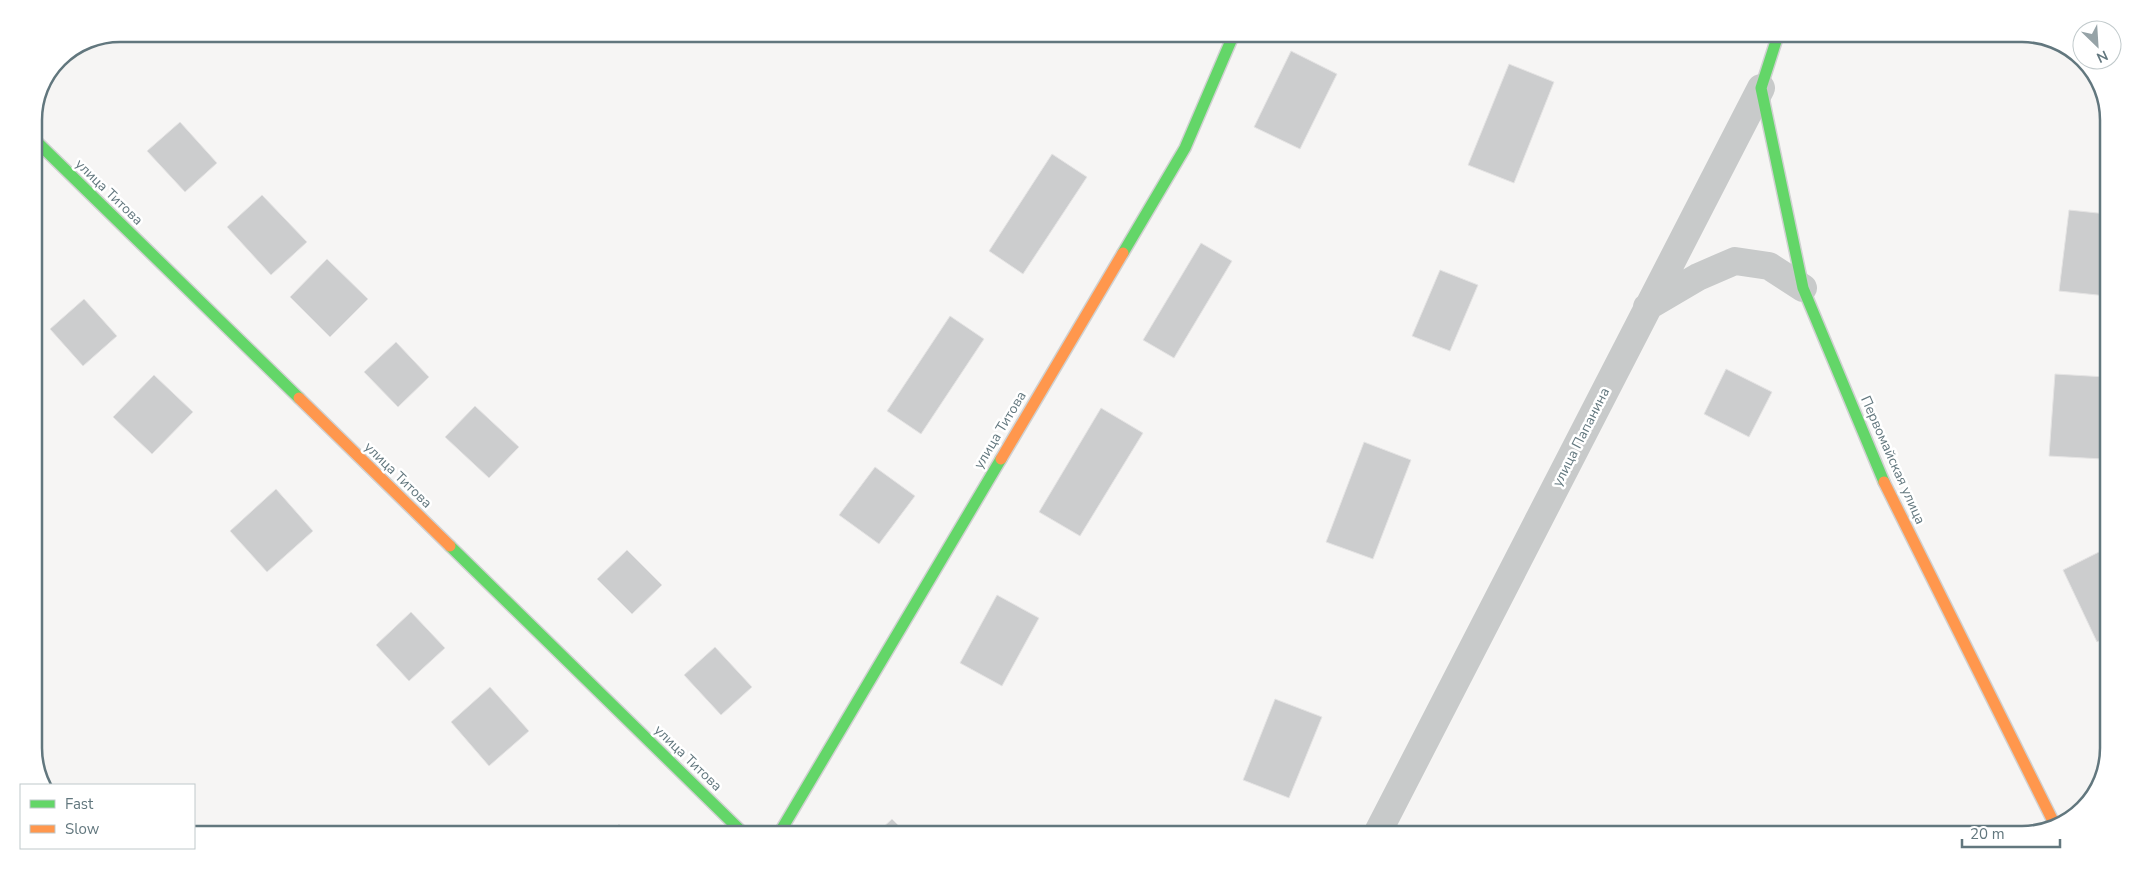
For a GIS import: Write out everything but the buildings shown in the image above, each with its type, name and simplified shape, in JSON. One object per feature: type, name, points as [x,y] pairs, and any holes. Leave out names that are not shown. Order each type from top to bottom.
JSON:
[{"type":"street","name":"улица Титова","points":[[784,826],[1184,148],[1230,42]]},
{"type":"street","name":"улица Папанина","points":[[1381,826],[1761,88],[1776,42]]},
{"type":"street","name":"Первомайская улица","points":[[1761,88],[1803,288],[1874,461],[2052,819]]},
{"type":"street","name":"улица Титова","points":[[42,147],[736,826]]},
{"type":"street","points":[[1648,307],[1698,277],[1735,261],[1770,266],[1803,288]]},
{"type":"traffic: fast","points":[[1123,253],[1185,148],[1230,42]]},
{"type":"traffic: fast","points":[[1776,42],[1761,88],[1803,288],[1884,482]]},
{"type":"traffic: fast","points":[[42,147],[299,398]]},
{"type":"traffic: fast","points":[[784,826],[1001,459]]},
{"type":"traffic: fast","points":[[450,546],[736,826]]},
{"type":"traffic: slow","points":[[1001,459],[1123,253]]},
{"type":"traffic: slow","points":[[299,398],[450,546]]},
{"type":"traffic: slow","points":[[1884,482],[2052,819]]}]
